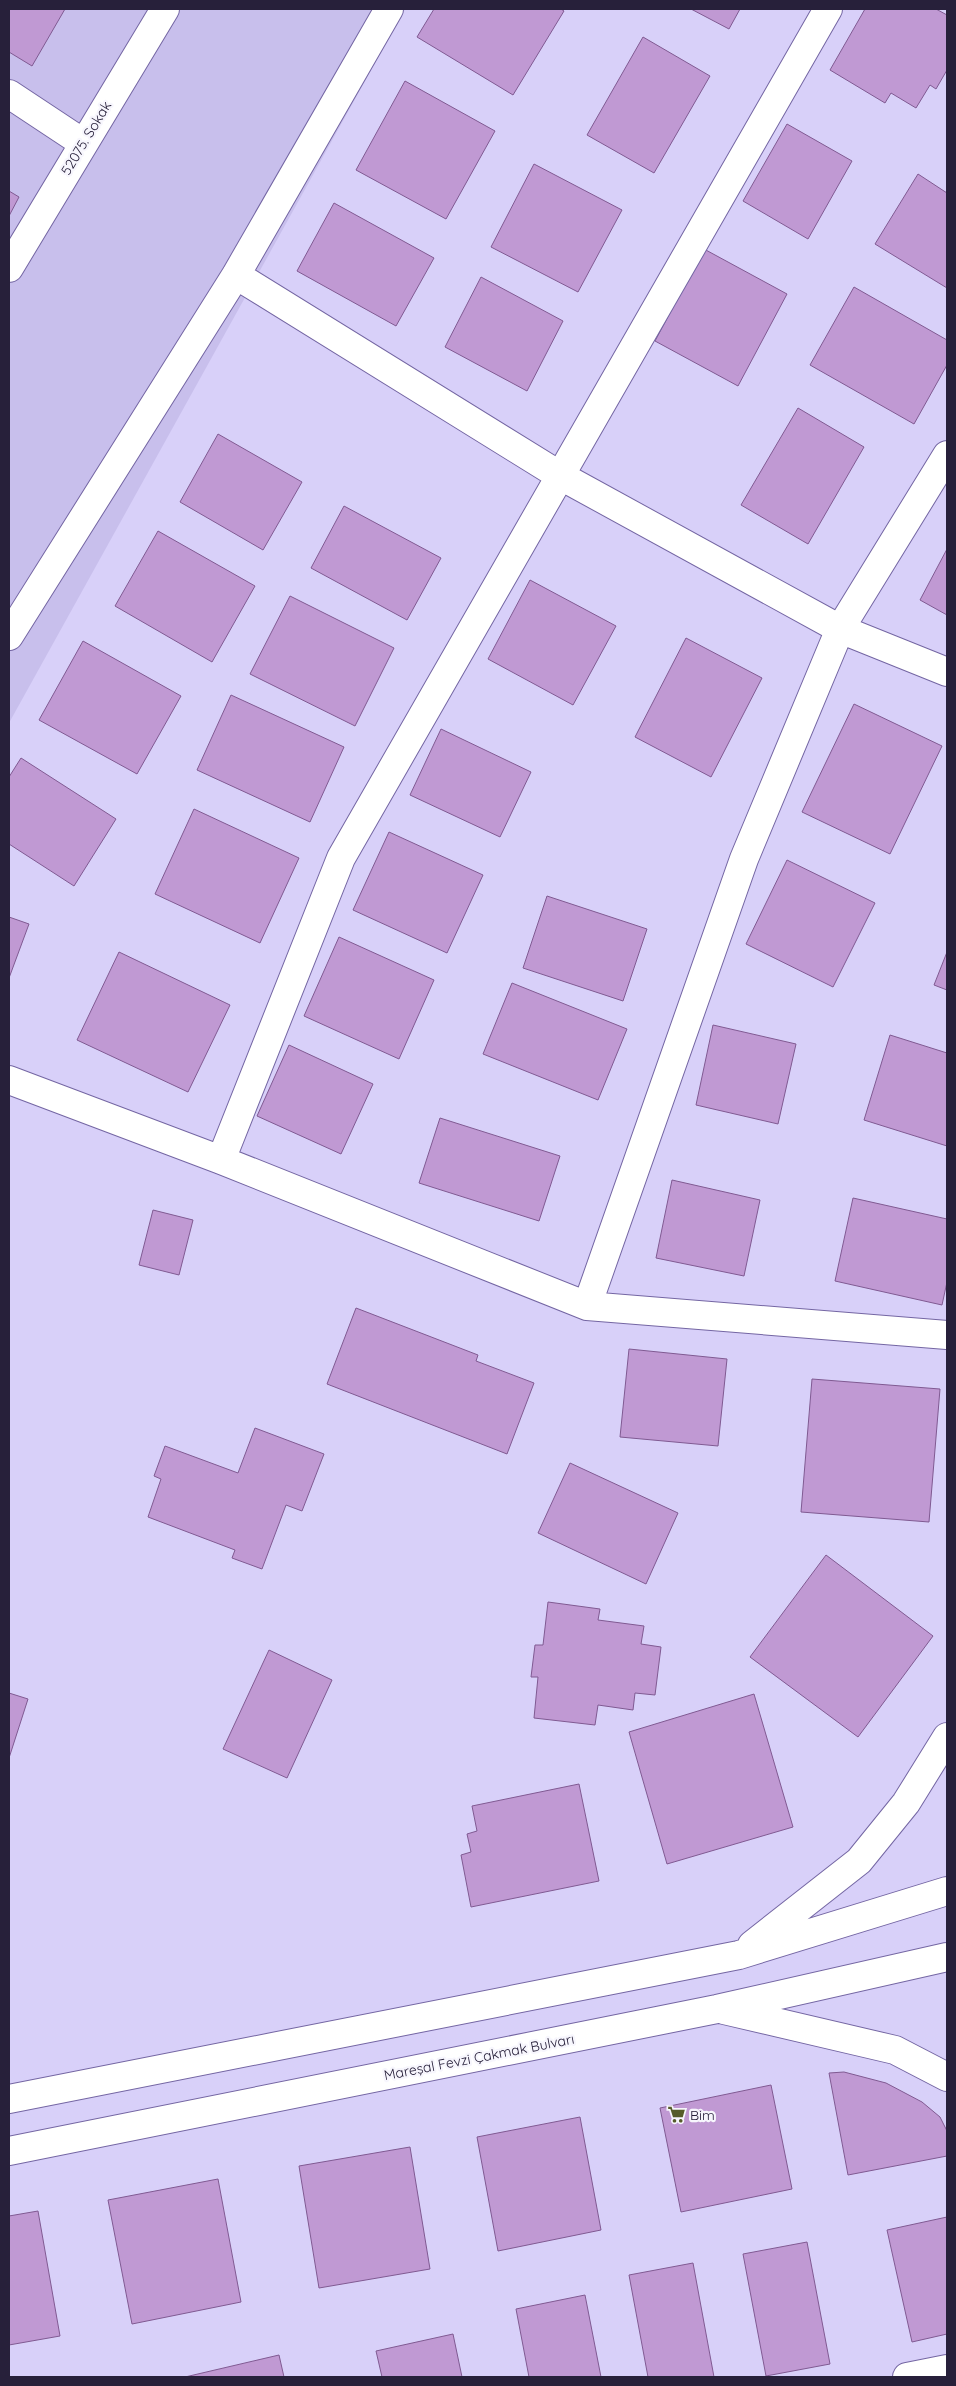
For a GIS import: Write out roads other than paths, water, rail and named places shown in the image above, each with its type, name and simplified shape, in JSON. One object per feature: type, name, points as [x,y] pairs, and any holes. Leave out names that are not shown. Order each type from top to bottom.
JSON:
[{"type":"street","name":"52075. Sokak","points":[[9,268],[165,9]]},
{"type":"street","points":[[9,636],[236,275],[389,9]]},
{"type":"street","points":[[221,1160],[341,858],[828,9]]},
{"type":"street","points":[[9,94],[83,143]]},
{"type":"street","points":[[236,275],[559,475],[840,629],[947,672]]},
{"type":"street","points":[[587,1306],[744,859],[840,629],[947,455]]},
{"type":"street","points":[[9,1080],[221,1160],[587,1306],[947,1335]]},
{"type":"street","points":[[739,1955],[859,1861],[906,1802],[947,1737]]},
{"type":"street","points":[[9,2099],[739,1955],[947,1890]]},
{"type":"street","name":"Mareşal Fevzi Çakmak Bulvarı","points":[[9,2151],[717,2009],[947,1957]]},
{"type":"street","points":[[717,2009],[895,2050],[947,2077]]},
{"type":"street","points":[[907,2377],[947,2368]]},
{"type":"place","name":"Bim","points":[[676,2115]]}]
